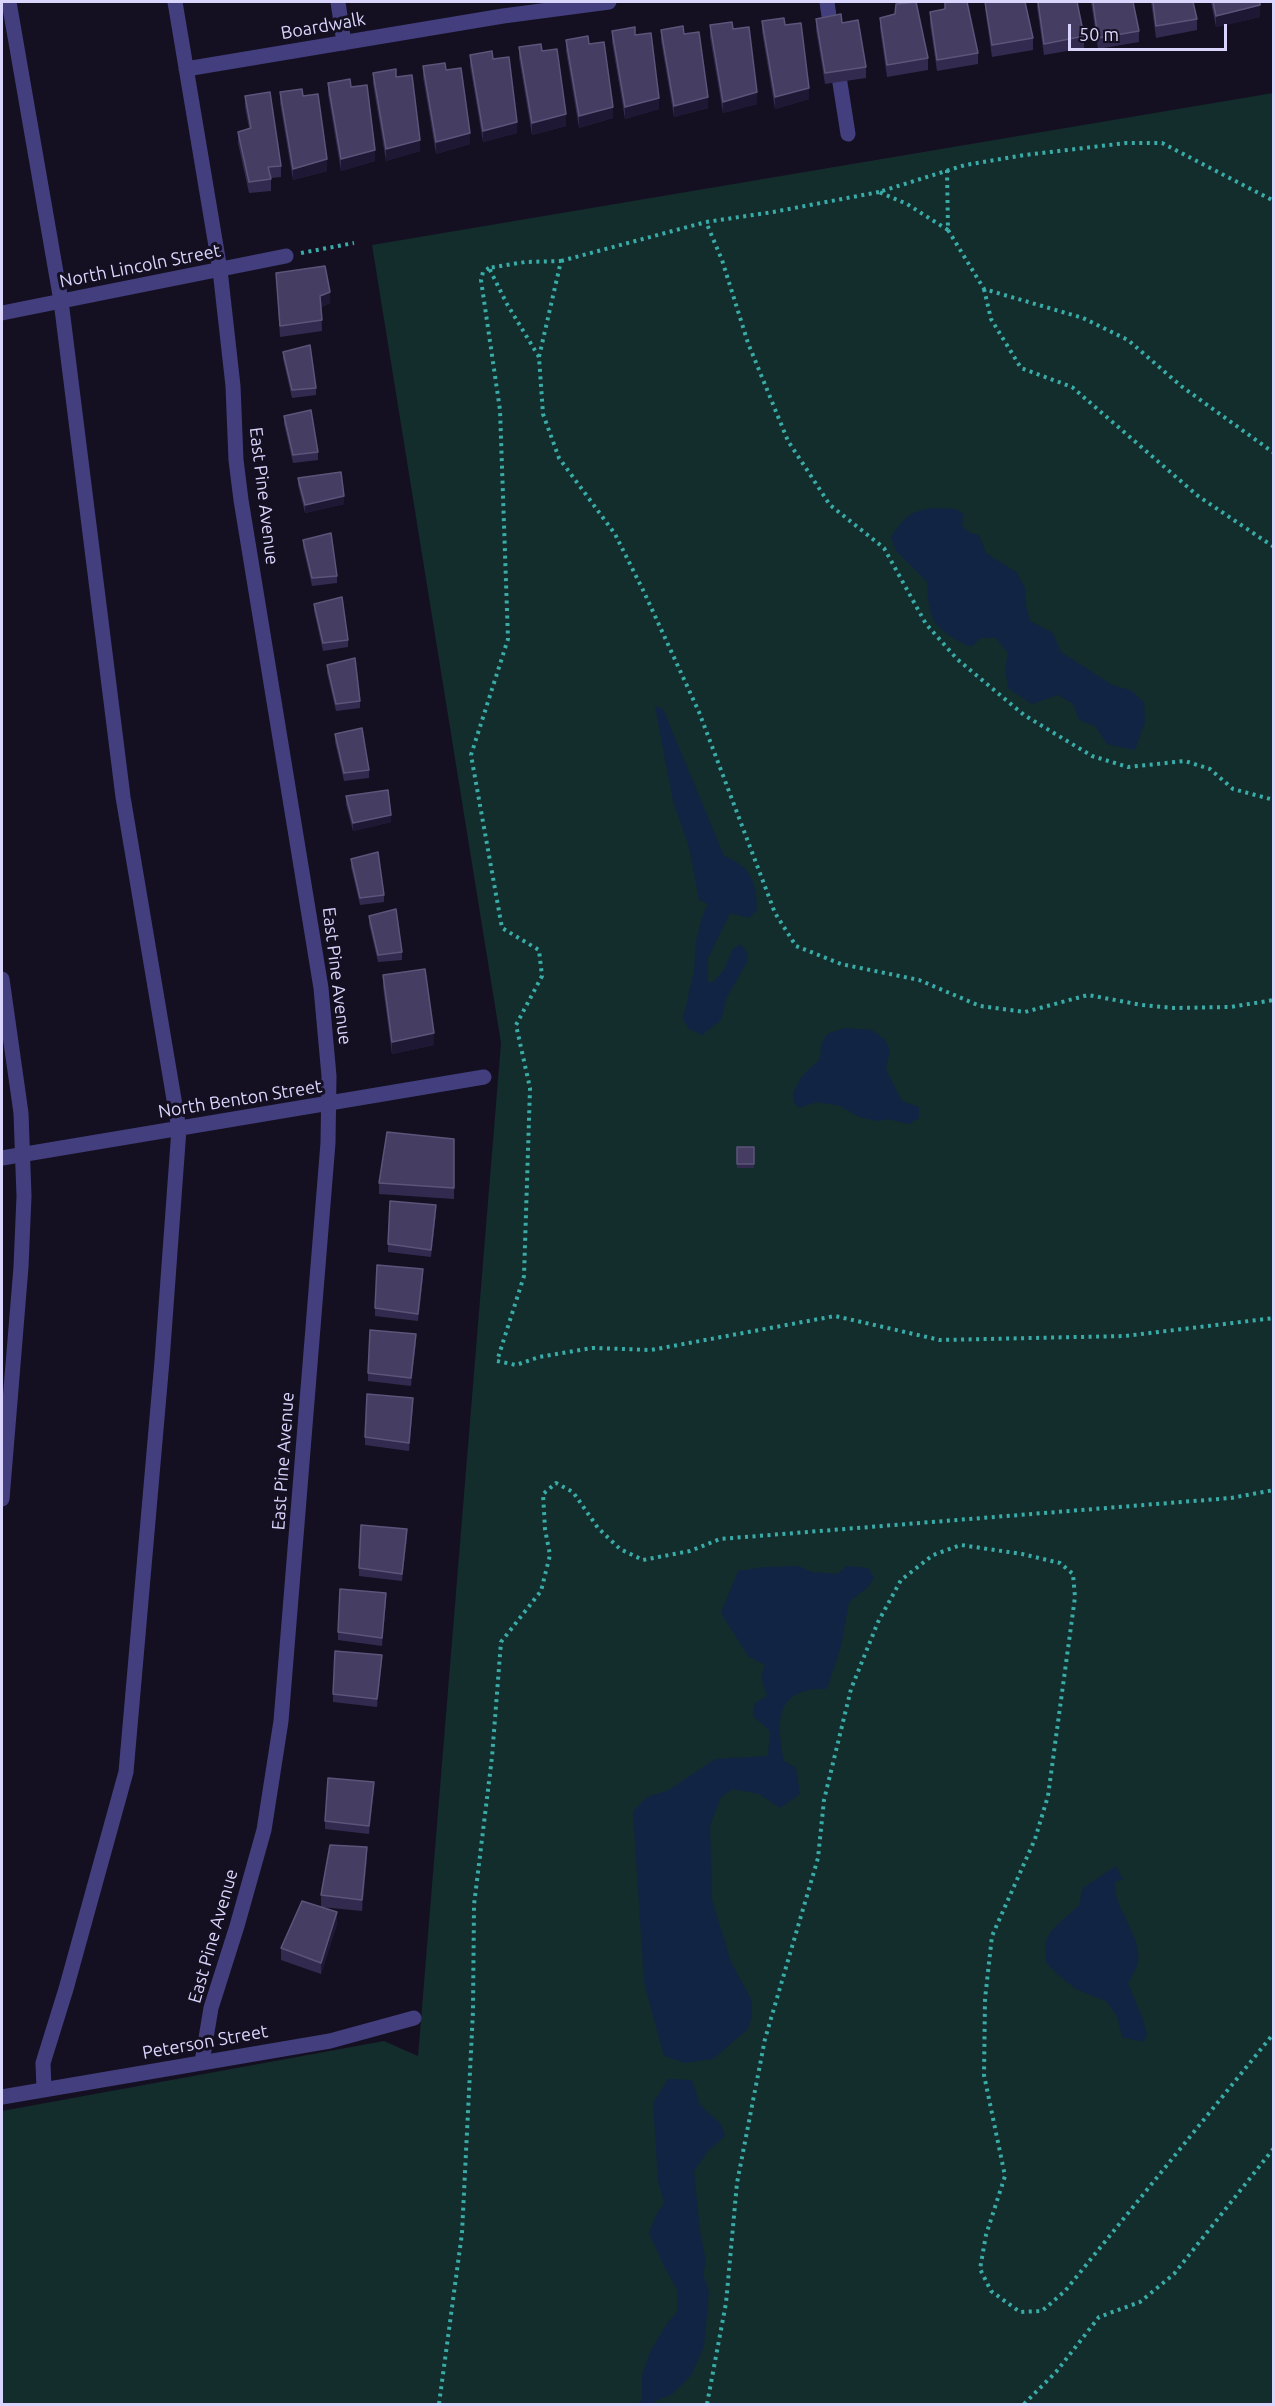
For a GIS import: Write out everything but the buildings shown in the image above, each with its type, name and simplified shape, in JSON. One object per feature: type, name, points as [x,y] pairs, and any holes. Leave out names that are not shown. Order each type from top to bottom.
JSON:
[{"type":"street","points":[[9,2],[61,301],[123,797],[179,1129],[162,1361],[126,1772],[79,1944],[43,2064],[44,2090]]},
{"type":"street","name":"East Pine Avenue","points":[[175,2],[220,270],[233,386],[236,460],[241,500],[321,988],[329,1076],[328,1143],[281,1721],[264,1830],[211,2008],[202,2062]]},
{"type":"street","points":[[338,2],[344,43]]},
{"type":"street","name":"Boardwalk","points":[[186,69],[344,43],[502,9],[609,2]]},
{"type":"street","points":[[827,2],[848,134]]},
{"type":"street","name":"North Lincoln Street","points":[[2,313],[286,256]]},
{"type":"street","points":[[2,980],[16,1076],[24,1196],[21,1267],[2,1499]]},
{"type":"street","name":"North Benton Street","points":[[2,1158],[484,1077]]},
{"type":"street","name":"Peterson Street","points":[[2,2097],[330,2042],[414,2018]]},
{"type":"path","points":[[1274,201],[1162,143],[1126,143],[1026,154],[965,165],[879,192],[706,222],[561,261],[525,262],[489,268],[483,272],[481,280],[500,410],[508,639],[471,755],[502,928],[538,950],[542,976],[516,1026],[530,1088],[524,1276],[497,1361],[516,1365],[539,1357],[592,1348],[651,1350],[835,1317],[940,1340],[1125,1336],[1274,1318]]},
{"type":"path","points":[[947,170],[948,230]]},
{"type":"path","points":[[879,192],[907,204],[948,230],[984,289],[991,319],[1022,368],[1072,387],[1198,496],[1274,548]]},
{"type":"path","points":[[706,222],[722,260],[748,343],[788,441],[830,505],[884,548],[926,624],[957,659],[1024,715],[1092,756],[1128,767],[1185,761],[1210,769],[1233,789],[1274,800]]},
{"type":"path","points":[[286,256],[354,243]]},
{"type":"path","points":[[561,261],[539,357],[543,414],[560,458],[615,534],[639,582],[699,712],[775,913],[796,946],[841,964],[919,980],[980,1006],[1025,1012],[1088,995],[1142,1005],[1174,1008],[1230,1007],[1274,1000]]},
{"type":"path","points":[[489,268],[507,304],[539,357]]},
{"type":"path","points":[[984,289],[1083,318],[1128,340],[1181,386],[1274,453]]},
{"type":"path","points":[[439,2404],[462,2233],[473,2011],[474,1905],[492,1757],[501,1642],[541,1592],[549,1555],[544,1529],[543,1494],[556,1483],[573,1492],[598,1528],[620,1549],[643,1560],[690,1551],[720,1539],[1231,1498],[1274,1490]]},
{"type":"path","points":[[706,2404],[726,2303],[737,2183],[763,2050],[819,1858],[824,1800],[852,1689],[878,1622],[902,1580],[933,1555],[961,1545],[1022,1554],[1060,1563],[1073,1574],[1075,1597],[1048,1796],[1035,1839],[992,1936],[986,1999],[984,2075],[1005,2176],[986,2235],[980,2269],[991,2291],[1020,2312],[1042,2311],[1065,2291],[1274,2033]]},
{"type":"path","points":[[1024,2404],[1056,2372],[1099,2318],[1140,2302],[1174,2274],[1274,2148]]},
{"type":"green space","points":[[1273,93],[1273,2404],[2,2404],[2,2111],[384,2041],[418,2056],[501,1043],[372,245]]},
{"type":"water","points":[[932,508],[956,509],[963,514],[962,526],[970,533],[979,535],[986,553],[1016,572],[1025,588],[1030,621],[1053,633],[1061,652],[1112,685],[1130,690],[1144,702],[1145,722],[1135,750],[1107,744],[1095,726],[1079,720],[1073,704],[1058,695],[1032,704],[1008,688],[1005,668],[1008,653],[996,638],[981,638],[971,647],[949,635],[936,623],[929,607],[927,582],[896,551],[891,537],[908,516],[917,511]]},
{"type":"water","points":[[655,706],[663,709],[724,856],[741,865],[754,883],[757,910],[749,918],[730,913],[708,958],[707,982],[713,982],[724,970],[732,950],[740,944],[748,953],[747,962],[727,997],[721,1020],[702,1035],[689,1029],[683,1019],[694,971],[696,942],[702,917],[708,904],[699,900],[689,847],[673,801]]},
{"type":"water","points":[[845,1028],[872,1030],[885,1040],[890,1050],[886,1069],[902,1101],[919,1107],[919,1118],[909,1124],[887,1119],[878,1121],[859,1117],[840,1106],[816,1102],[799,1108],[794,1102],[793,1093],[802,1076],[820,1059],[821,1044],[827,1034]]},
{"type":"water","points":[[798,1566],[812,1572],[837,1574],[847,1566],[868,1568],[874,1578],[868,1587],[849,1602],[841,1646],[827,1689],[810,1690],[797,1694],[788,1700],[783,1709],[780,1733],[784,1761],[796,1768],[800,1794],[780,1808],[759,1794],[732,1789],[721,1797],[710,1825],[712,1900],[731,1962],[751,1999],[752,2016],[748,2029],[713,2059],[685,2063],[664,2056],[644,1982],[633,1811],[647,1797],[667,1791],[715,1759],[768,1756],[770,1731],[753,1716],[755,1703],[767,1696],[761,1677],[765,1665],[748,1656],[721,1613],[738,1571]]},
{"type":"water","points":[[1116,1866],[1123,1880],[1115,1881],[1115,1891],[1136,1941],[1138,1952],[1138,1962],[1128,1983],[1143,2019],[1147,2035],[1143,2042],[1122,2037],[1117,2016],[1106,2001],[1076,1989],[1046,1962],[1045,1943],[1051,1931],[1079,1905],[1083,1888]]},
{"type":"water","points":[[668,2079],[692,2080],[700,2105],[721,2124],[725,2136],[708,2151],[694,2171],[700,2231],[706,2262],[703,2274],[709,2292],[704,2347],[690,2377],[671,2395],[653,2404],[638,2404],[642,2399],[642,2375],[651,2350],[677,2312],[678,2291],[649,2233],[664,2203],[658,2180],[653,2103]]}]
